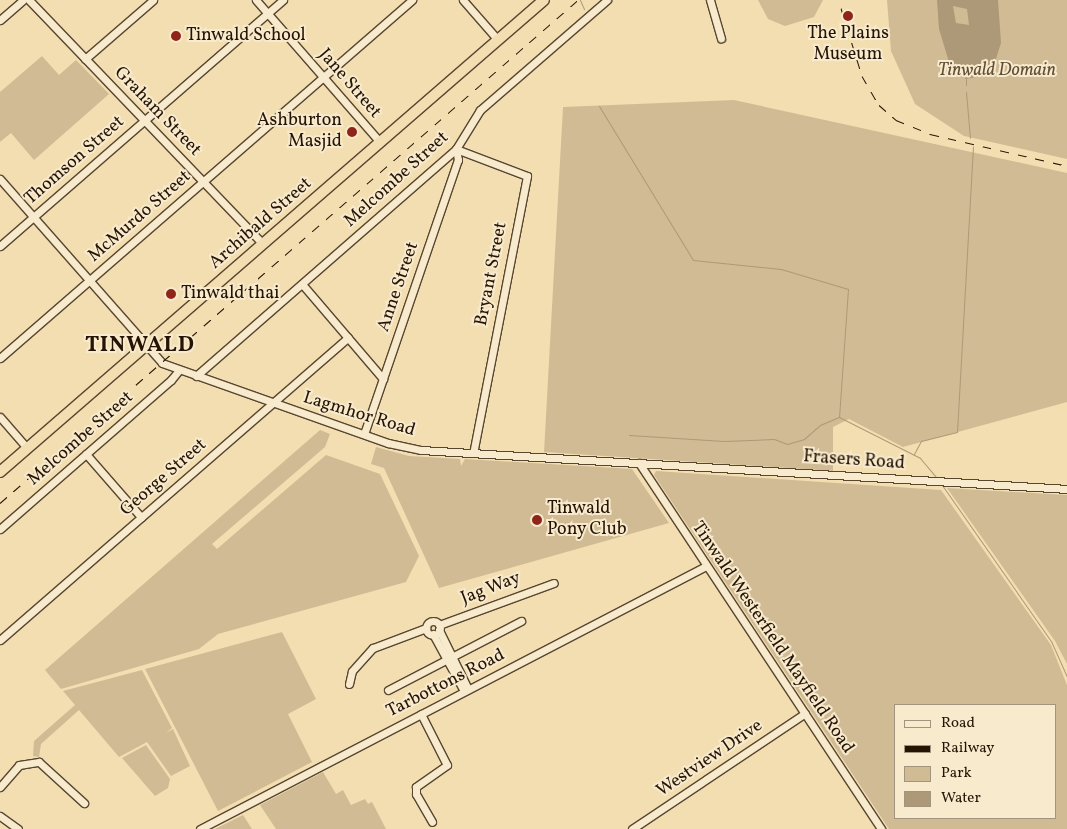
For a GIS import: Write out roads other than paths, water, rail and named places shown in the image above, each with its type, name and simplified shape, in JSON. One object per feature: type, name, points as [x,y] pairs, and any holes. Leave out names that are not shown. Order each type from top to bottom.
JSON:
[{"type":"highway","name":"Archibald Street","points":[[0,472],[544,0]]},
{"type":"street","points":[[0,20],[22,0]]},
{"type":"street","name":"Graham Street","points":[[29,0],[263,244]]},
{"type":"street","points":[[85,59],[153,0]]},
{"type":"street","name":"Jane Street","points":[[256,0],[380,142]]},
{"type":"street","name":"Thomson Street","points":[[0,246],[283,0]]},
{"type":"street","name":"McMurdo Street","points":[[0,358],[412,0]]},
{"type":"street","points":[[463,0],[498,40]]},
{"type":"street","name":"Melcombe Street","points":[[196,376],[456,149],[480,110],[607,0]]},
{"type":"street","points":[[710,0],[721,38]]},
{"type":"street","name":"Anne Street","points":[[364,434],[458,160],[456,149]]},
{"type":"street","name":"Bryant Street","points":[[456,149],[527,176],[472,453]]},
{"type":"street","name":"Lagmhor Road","points":[[0,179],[144,346],[162,363],[272,403],[411,448],[639,463]]},
{"type":"street","points":[[302,284],[383,379]]},
{"type":"street","name":"George Street","points":[[0,640],[348,338]]},
{"type":"street","name":"Melcombe Street","points":[[0,529],[179,370]]},
{"type":"street","points":[[0,417],[27,448]]},
{"type":"street","points":[[86,454],[141,517]]},
{"type":"street","name":"Frasers Road","points":[[639,463],[1067,489]]},
{"type":"street","name":"Tinwald Westerfield Mayfield Road","points":[[639,463],[882,829]]},
{"type":"street","name":"Tarbottons Road","points":[[200,829],[706,566]]},
{"type":"street","name":"Jag Way","points":[[426,628],[431,621],[437,630],[554,583]]},
{"type":"street","points":[[388,690],[521,621]]},
{"type":"street","points":[[349,684],[352,671],[373,648],[426,628],[437,630],[449,659],[466,690]]},
{"type":"street","points":[[420,714],[447,765],[416,787],[432,822]]},
{"type":"street","name":"Westview Drive","points":[[632,829],[805,714]]},
{"type":"street","points":[[0,787],[19,765],[36,761],[46,766],[72,795],[84,803]]},
{"type":"street","points":[[0,816],[18,829]]},
{"type":"water","points":[[937,0],[998,0],[1001,43],[995,62],[986,75],[966,79],[952,72],[939,29]],"holes":[[[953,6],[967,9],[969,25],[956,23]]]},
{"type":"waterway","points":[[580,0],[584,9]]},
{"type":"waterway","points":[[966,79],[966,85]]},
{"type":"waterway","points":[[966,92],[970,138]]},
{"type":"waterway","points":[[599,106],[693,260],[781,269],[848,289],[839,417],[920,458],[936,477]]},
{"type":"waterway","points":[[914,454],[921,441],[957,432],[973,146]]},
{"type":"waterway","points":[[629,435],[724,441],[774,439],[787,444],[804,439],[820,425],[839,417]]},
{"type":"waterway","points":[[942,485],[1051,641],[1067,677]]},
{"type":"railway","points":[[0,503],[578,0]]},
{"type":"railway","points":[[841,8],[862,76],[879,105],[896,120],[930,134],[1067,166]]},
{"type":"place","name":"The Plains Museum","points":[[848,16]]},
{"type":"place","name":"Tinwald School","points":[[176,36]]},
{"type":"place","name":"Ashburton Masjid","points":[[352,132]]},
{"type":"place","name":"Tinwald thai","points":[[171,294]]},
{"type":"place","name":"Tinwald Pony Club","points":[[537,520]]},
{"type":"district","name":"TINWALD","points":[[140,346]]},
{"type":"park label","name":"Tinwald Domain","points":[[997,71]]}]
